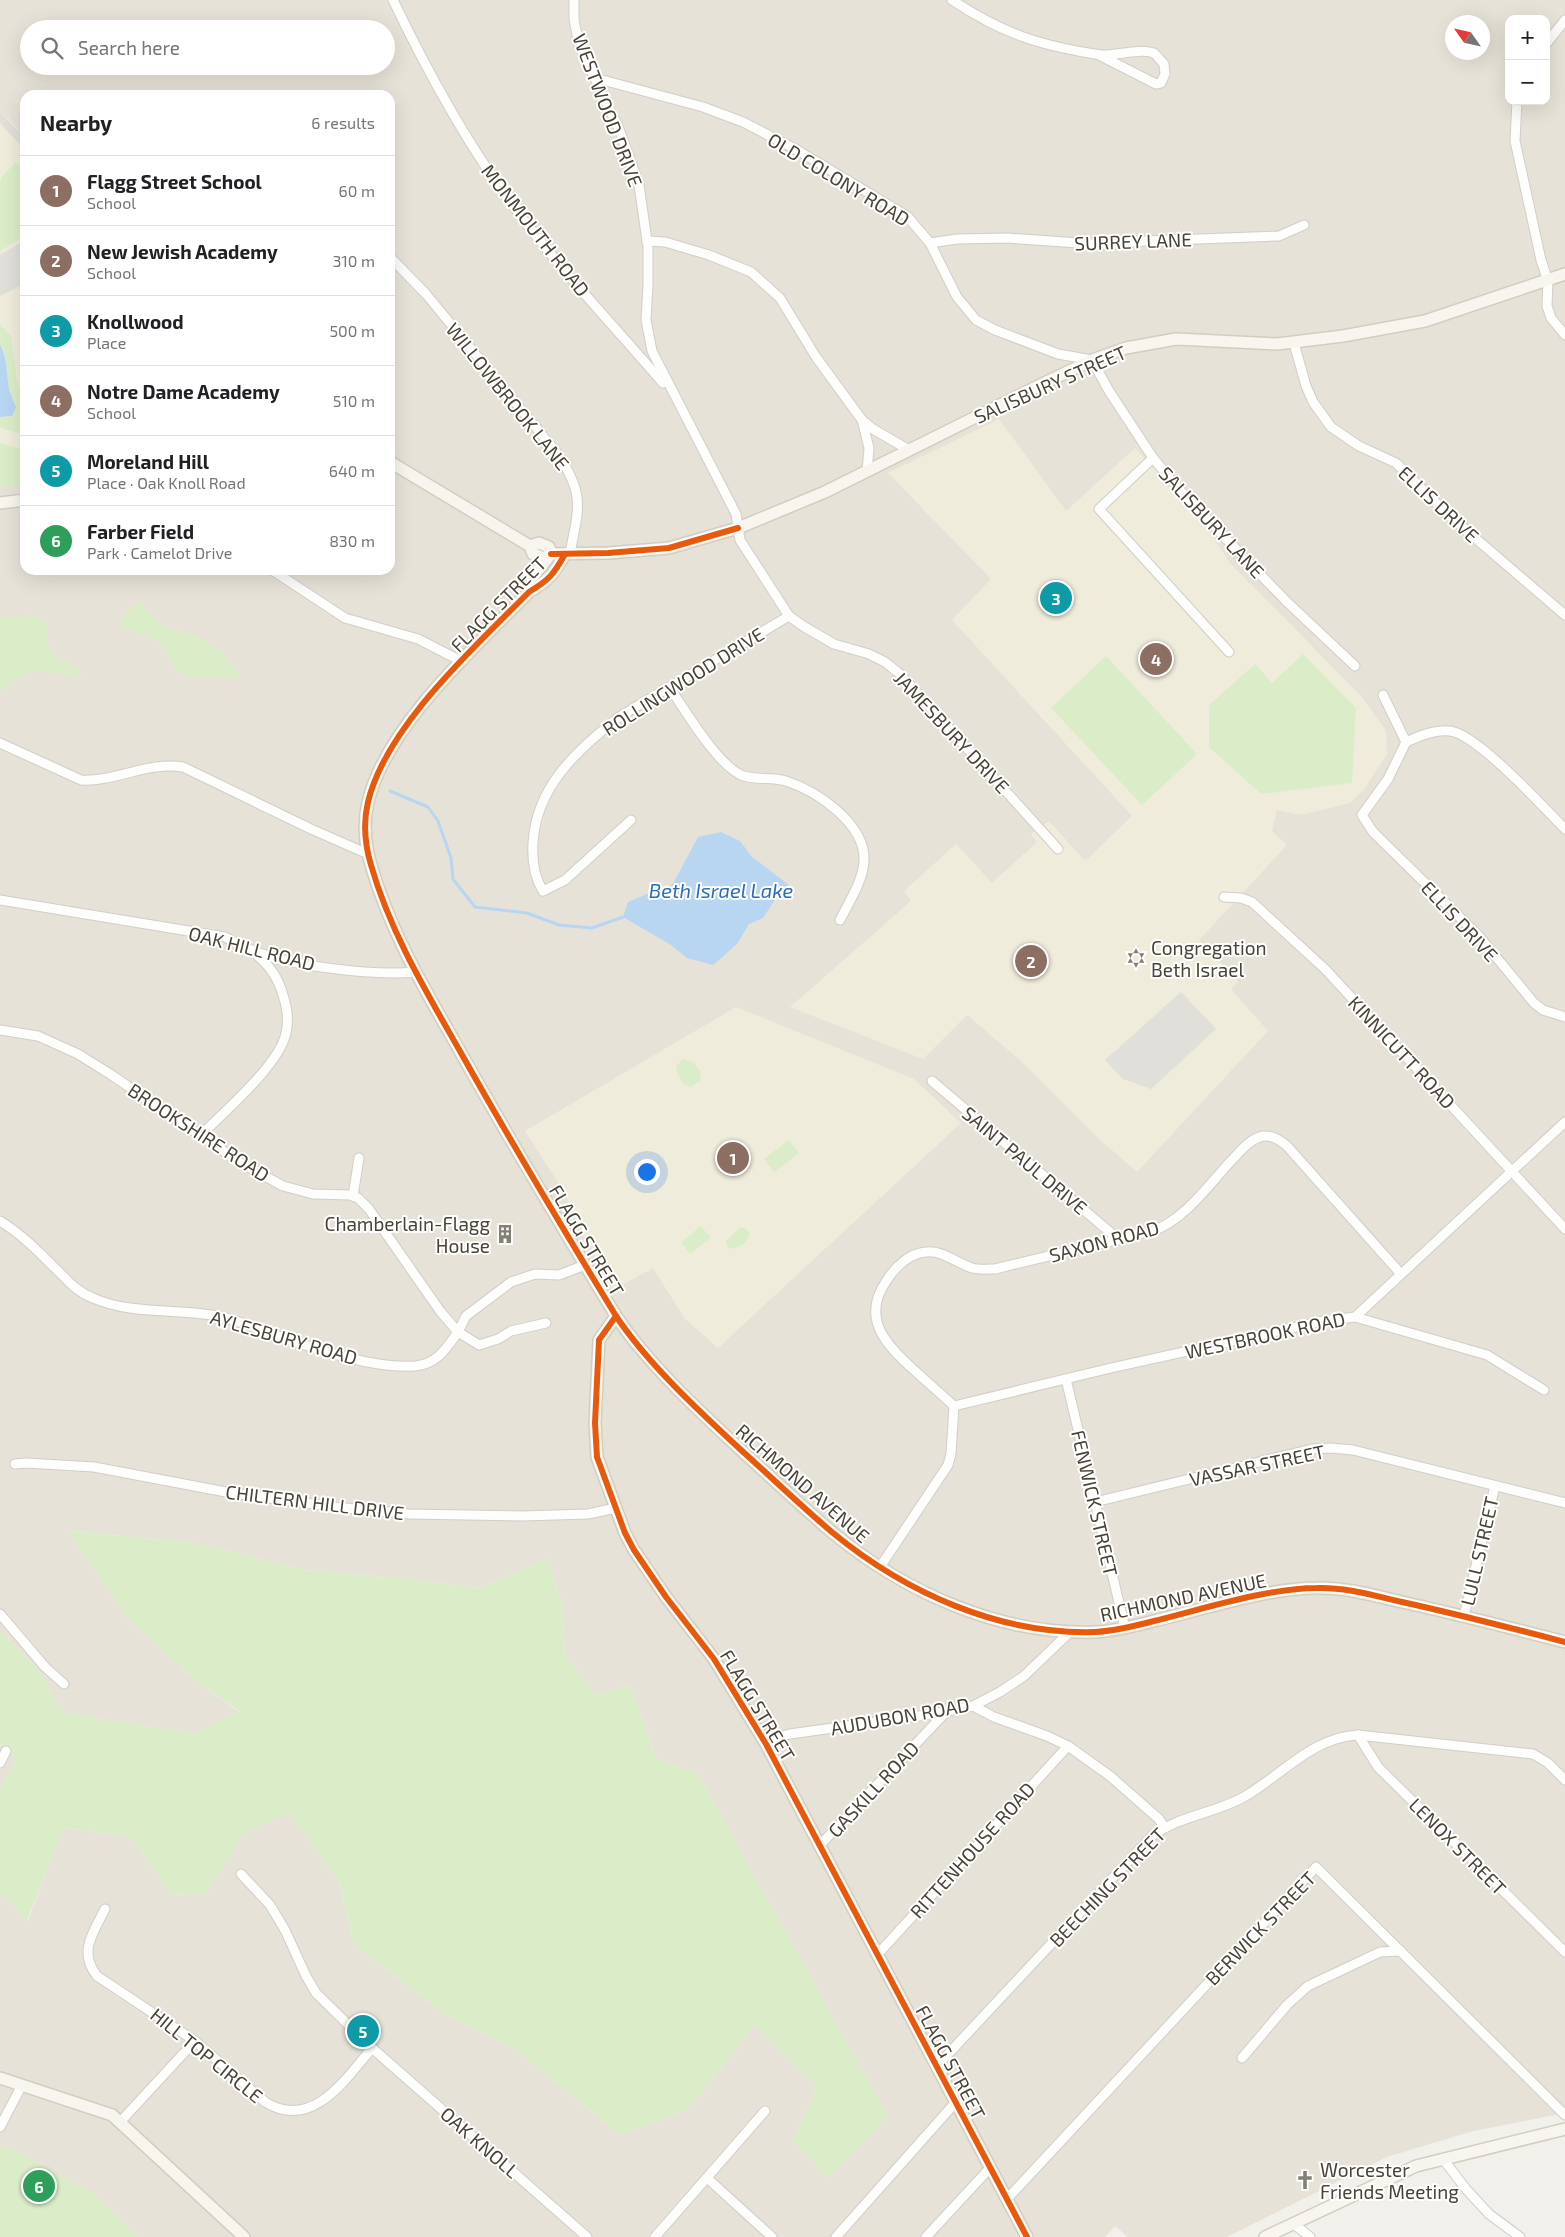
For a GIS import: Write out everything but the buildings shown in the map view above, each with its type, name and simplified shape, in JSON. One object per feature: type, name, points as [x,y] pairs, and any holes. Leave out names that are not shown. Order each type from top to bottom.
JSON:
[{"type":"street","name":"MONMOUTH ROAD","points":[[393,0],[469,141],[505,195],[542,243],[672,392]]},
{"type":"street","name":"WESTWOOD DRIVE","points":[[574,0],[574,20],[579,44],[619,129],[636,173],[647,241],[647,331],[656,362],[736,514],[738,528]]},
{"type":"street","points":[[952,0],[990,24],[1021,38],[1051,46],[1111,56],[1138,51],[1154,52],[1164,64],[1164,78],[1161,83],[1156,84],[1099,55]]},
{"type":"street","points":[[1550,39],[1565,20]]},
{"type":"street","name":"OLD COLONY ROAD","points":[[595,78],[703,107],[758,129],[907,216],[930,243],[957,298],[976,320],[995,330],[1058,354],[1092,360]]},
{"type":"street","points":[[1516,105],[1515,141],[1541,260],[1548,282],[1546,306],[1551,318],[1565,334]]},
{"type":"street","name":"SURREY LANE","points":[[930,243],[957,239],[1007,238],[1107,245],[1145,241],[1280,236],[1304,225]]},
{"type":"street","points":[[647,241],[665,242],[709,255],[751,272],[765,283],[780,298],[816,357],[862,420],[873,429],[910,450]]},
{"type":"street","name":"WILLOWBROOK LANE","points":[[395,262],[426,294],[557,453],[568,469],[578,496],[577,516],[568,554]]},
{"type":"street","name":"SALISBURY STREET","points":[[395,465],[530,546],[533,554],[544,558],[551,554],[626,552],[669,548],[738,528],[809,500],[954,426],[1092,360],[1126,348],[1176,339],[1256,344],[1294,343],[1343,336],[1424,321],[1548,282],[1565,274]]},
{"type":"street","name":"ELLIS DRIVE","points":[[1294,343],[1312,402],[1331,428],[1359,446],[1396,463],[1446,514],[1565,615]]},
{"type":"street","name":"SALISBURY LANE","points":[[1092,360],[1109,391],[1154,458],[1183,494],[1286,601],[1355,666]]},
{"type":"street","points":[[862,420],[869,448],[867,471]]},
{"type":"street","points":[[1154,458],[1099,509],[1229,652]]},
{"type":"street","points":[[0,503],[20,501]]},
{"type":"street","name":"JAMESBURY DRIVE","points":[[738,528],[740,540],[789,616],[834,644],[869,654],[885,662],[900,674],[1058,849]]},
{"type":"street","name":"FLAGG STREET","points":[[529,592],[534,575],[551,554]]},
{"type":"street","name":"FLAGG STREET","points":[[568,554],[554,575],[529,592],[461,661],[406,727],[377,775],[366,814],[365,832],[368,854],[393,922],[415,972],[523,1164],[616,1316],[599,1340],[595,1423],[597,1457],[634,1550],[666,1598],[714,1659],[766,1744],[821,1844],[936,2067],[1027,2237]]},
{"type":"street","points":[[280,575],[345,618],[418,639],[461,661]]},
{"type":"street","name":"ROLLINGWOOD DRIVE","points":[[631,820],[565,880],[543,891],[535,872],[533,845],[539,810],[548,790],[561,771],[595,736],[619,717],[789,616]]},
{"type":"street","points":[[669,687],[714,749],[728,765],[742,775],[774,778],[807,789],[833,806],[852,828],[864,850],[864,866],[840,920]]},
{"type":"street","points":[[1383,695],[1406,742],[1441,730],[1459,732],[1480,745],[1565,829]]},
{"type":"street","name":"ELLIS DRIVE","points":[[1406,742],[1388,779],[1362,815],[1373,832],[1478,936],[1534,1003],[1554,1014],[1565,1017]]},
{"type":"street","points":[[0,743],[82,780],[169,765],[183,767],[311,830],[368,854]]},
{"type":"street","name":"KINNICUTT ROAD","points":[[1224,897],[1241,898],[1252,902],[1325,969],[1565,1229]]},
{"type":"street","name":"OAK HILL ROAD","points":[[0,900],[225,937],[248,949],[290,961],[345,970],[395,974],[415,972]]},
{"type":"street","points":[[201,1135],[261,1074],[279,1050],[286,1033],[287,1013],[280,983],[268,966],[248,949]]},
{"type":"street","name":"BROOKSHIRE ROAD","points":[[0,1030],[38,1036],[78,1054],[241,1163],[283,1186],[313,1194],[353,1196]]},
{"type":"street","name":"SAINT PAUL DRIVE","points":[[932,1081],[1118,1239]]},
{"type":"street","name":"WESTBROOK ROAD","points":[[954,1406],[1323,1321],[1355,1317],[1565,1122]]},
{"type":"street","name":"SAXON ROAD","points":[[954,1406],[893,1352],[878,1329],[876,1312],[878,1294],[888,1277],[900,1264],[918,1253],[931,1251],[940,1253],[972,1268],[995,1269],[1153,1231],[1169,1224],[1183,1213],[1249,1143],[1262,1136],[1269,1136],[1282,1141],[1401,1274]]},
{"type":"street","points":[[359,1158],[353,1196],[358,1198],[369,1209],[440,1311],[458,1332],[479,1345],[498,1339],[511,1331],[546,1323]]},
{"type":"street","name":"AYLESBURY ROAD","points":[[0,1221],[16,1232],[79,1291],[110,1305],[127,1308],[176,1310],[218,1316],[330,1352],[378,1363],[405,1366],[426,1364],[435,1360],[443,1353],[458,1332]]},
{"type":"street","points":[[458,1332],[466,1316],[510,1282],[535,1274],[559,1276],[585,1265]]},
{"type":"street","name":"RICHMOND AVENUE","points":[[616,1316],[629,1336],[648,1358],[728,1438],[833,1533],[880,1567],[959,1609],[1029,1626],[1097,1632],[1125,1628],[1282,1592],[1320,1588],[1367,1594],[1565,1642]]},
{"type":"street","points":[[1355,1317],[1487,1356],[1544,1390]]},
{"type":"street","name":"FENWICK STREET","points":[[1066,1379],[1125,1628]]},
{"type":"street","points":[[880,1567],[948,1465],[951,1454],[954,1406]]},
{"type":"street","name":"VASSAR STREET","points":[[1095,1502],[1321,1448],[1352,1450],[1565,1503]]},
{"type":"street","name":"CHILTERN HILL DRIVE","points":[[15,1464],[94,1467],[236,1493],[335,1508],[409,1514],[522,1516],[588,1514],[616,1508]]},
{"type":"street","name":"LULL STREET","points":[[1464,1616],[1495,1486]]},
{"type":"street","points":[[0,1614],[45,1667],[64,1684]]},
{"type":"street","name":"AUDUBON ROAD","points":[[766,1744],[778,1737],[790,1734],[946,1712],[973,1706],[1000,1692],[1024,1676],[1071,1631]]},
{"type":"street","points":[[973,1706],[994,1717],[1068,1746],[1110,1776],[1159,1819],[1164,1827]]},
{"type":"street","name":"GASKILL ROAD","points":[[821,1844],[946,1712]]},
{"type":"street","name":"BEECHING STREET","points":[[936,2067],[1141,1847],[1164,1827],[1229,1804],[1255,1790],[1323,1744],[1346,1736],[1358,1735],[1533,1754],[1548,1763],[1565,1780]]},
{"type":"street","name":"LENOX STREET","points":[[1358,1735],[1378,1767],[1565,1952]]},
{"type":"street","name":"RITTENHOUSE ROAD","points":[[877,1954],[1068,1746]]},
{"type":"street","points":[[0,1763],[6,1751]]},
{"type":"street","name":"BERWICK STREET","points":[[1007,2200],[1316,1867],[1565,2115]]},
{"type":"street","name":"OAK KNOLL","points":[[241,1874],[270,1905],[316,1993],[344,2023],[587,2237]]},
{"type":"street","name":"HILL TOP CIRCLE","points":[[105,1909],[90,1939],[87,1952],[92,1970],[104,1981],[195,2041],[273,2108],[286,2111],[314,2106],[340,2086],[372,2048]]},
{"type":"street","points":[[1242,2058],[1288,2005],[1308,1986],[1380,1952],[1401,1950]]},
{"type":"street","points":[[121,2121],[195,2041]]},
{"type":"street","points":[[0,2078],[102,2110],[121,2121],[244,2237]]},
{"type":"street","points":[[0,2127],[22,2085]]},
{"type":"street","points":[[836,2237],[955,2103]]},
{"type":"street","points":[[655,2237],[765,2111]]},
{"type":"street","points":[[1265,2237],[1409,2170],[1443,2158],[1565,2129]]},
{"type":"street","points":[[1443,2158],[1466,2189],[1489,2214],[1520,2237]]},
{"type":"street","points":[[926,2237],[990,2168]]},
{"type":"street","points":[[707,2178],[772,2237]]},
{"type":"street","points":[[1294,2224],[1310,2237]]},
{"type":"shaded area","points":[[0,0],[1565,0],[1565,2113],[1473,2131],[1387,2157],[1227,2237],[1128,2237],[1115,2226],[1105,2237],[0,2237],[0,1893],[28,1921],[63,1828],[131,1837],[173,1896],[205,1894],[245,1831],[289,1812],[338,1880],[354,1944],[444,2014],[514,2048],[620,2135],[688,2109],[755,2025],[817,2087],[793,2141],[887,2118],[698,1774],[657,1759],[630,1686],[596,1695],[565,1657],[562,1603],[547,1559],[480,1588],[399,1578],[303,1570],[194,1543],[70,1531],[128,1618],[197,1682],[239,1712],[196,1734],[63,1713],[36,1667],[0,1631]]},
{"type":"shaded area","points":[[0,112],[20,131],[20,485],[0,487]]},
{"type":"shaded area","points":[[0,112],[20,133],[20,145],[0,123]]},
{"type":"shaded area","points":[[20,243],[20,286],[0,296],[0,255]]},
{"type":"shaded area","points":[[999,419],[1066,511],[1135,448],[1202,520],[1230,563],[1363,698],[1386,731],[1387,754],[1365,788],[1350,803],[1301,815],[1277,810],[1272,831],[1287,845],[1199,940],[1238,981],[1231,989],[1268,1031],[1137,1172],[1097,1137],[1023,1063],[967,1015],[923,1059],[790,1007],[911,901],[904,891],[956,844],[992,883],[1037,842],[1031,834],[1049,821],[1085,861],[1132,816],[952,620],[991,579],[888,473]]},
{"type":"shaded area","points":[[1181,992],[1216,1029],[1151,1089],[1123,1079],[1105,1060]]},
{"type":"shaded area","points":[[736,1007],[914,1079],[961,1123],[718,1348],[685,1319],[653,1268],[613,1290],[559,1184],[525,1131]]},
{"type":"shaded area","points":[[0,1745],[17,1759],[0,1790]]},
{"type":"green space","points":[[16,162],[20,166],[20,239],[0,251],[0,182],[2,176]]},
{"type":"green space","points":[[0,324],[11,336],[17,381],[20,389],[20,434],[0,428],[0,417],[9,417],[15,403],[9,390],[5,357],[0,344]]},
{"type":"green space","points":[[0,443],[20,449],[20,485],[0,487]]},
{"type":"green space","points":[[139,602],[164,627],[193,635],[220,651],[236,669],[238,680],[223,677],[198,678],[185,675],[175,667],[166,649],[161,644],[151,638],[122,627],[119,624],[125,614]]},
{"type":"green space","points":[[32,615],[45,622],[49,647],[53,653],[83,674],[76,677],[50,673],[30,673],[0,691],[0,618]]},
{"type":"green space","points":[[1303,654],[1356,708],[1352,783],[1261,794],[1209,747],[1209,705],[1255,664],[1272,683]]},
{"type":"green space","points":[[1106,656],[1197,754],[1142,805],[1051,708]]},
{"type":"green space","points":[[683,1059],[692,1062],[701,1072],[700,1081],[691,1087],[683,1084],[676,1070],[677,1065]]},
{"type":"green space","points":[[789,1140],[799,1153],[774,1172],[764,1159]]},
{"type":"green space","points":[[701,1226],[711,1238],[690,1254],[681,1242]]},
{"type":"green space","points":[[739,1228],[745,1228],[750,1234],[744,1244],[732,1249],[727,1246],[726,1241]]},
{"type":"green space","points":[[69,1531],[194,1543],[303,1570],[399,1578],[480,1588],[547,1559],[562,1603],[565,1657],[596,1695],[630,1686],[657,1759],[698,1774],[888,2117],[828,2179],[793,2141],[817,2087],[755,2025],[688,2109],[620,2135],[514,2048],[444,2014],[354,1944],[338,1880],[289,1813],[245,1832],[205,1894],[173,1896],[131,1837],[64,1828],[27,1921],[0,1893],[0,1790],[17,1759],[0,1745],[0,1631],[36,1667],[63,1713],[196,1734],[239,1711],[197,1682],[128,1618]]},
{"type":"green space","points":[[2,2146],[30,2158],[93,2194],[137,2237],[0,2237],[0,2150]]},
{"type":"water","points":[[0,344],[5,357],[9,390],[16,407],[12,416],[0,417]]},
{"type":"water","name":"Beth Israel Lake","points":[[721,832],[740,841],[752,857],[789,885],[778,895],[763,918],[749,924],[737,944],[713,965],[687,958],[671,945],[623,917],[628,902],[652,892],[661,896],[674,882],[698,837]]},
{"type":"waterway","points":[[390,791],[428,807],[438,821],[451,858],[453,879],[475,907],[527,913],[559,925],[592,928],[623,917]]},
{"type":"cycle path","points":[[551,554],[608,553],[669,548],[738,528]]},
{"type":"cycle path","points":[[565,554],[558,567],[550,576],[542,584],[529,592],[435,689],[393,745],[378,773],[366,810],[365,834],[371,865],[388,914],[410,962],[518,1152],[616,1316],[599,1340],[595,1423],[597,1457],[625,1533],[634,1550],[666,1597],[714,1659],[766,1744],[1027,2237]]},
{"type":"cycle path","points":[[616,1316],[643,1352],[691,1403],[833,1533],[861,1555],[891,1574],[956,1606],[990,1618],[1024,1626],[1059,1631],[1095,1632],[1132,1626],[1278,1591],[1328,1588],[1350,1590],[1464,1616],[1565,1642]]},
{"type":"place","name":"Knollwood","points":[[1056,598]]},
{"type":"place","name":"Notre Dame Academy","points":[[1156,659]]},
{"type":"place","name":"Congregation Beth Israel","points":[[1136,958]]},
{"type":"place","name":"New Jewish Academy","points":[[1031,961]]},
{"type":"place","name":"Flagg Street School","points":[[733,1158]]},
{"type":"place","name":"Chamberlain-Flagg House","points":[[505,1234]]},
{"type":"place","name":"Moreland Hill","points":[[363,2031]]},
{"type":"place","name":"Worcester Friends Meeting","points":[[1305,2180]]},
{"type":"place","name":"Farber Field","points":[[39,2186]]}]
